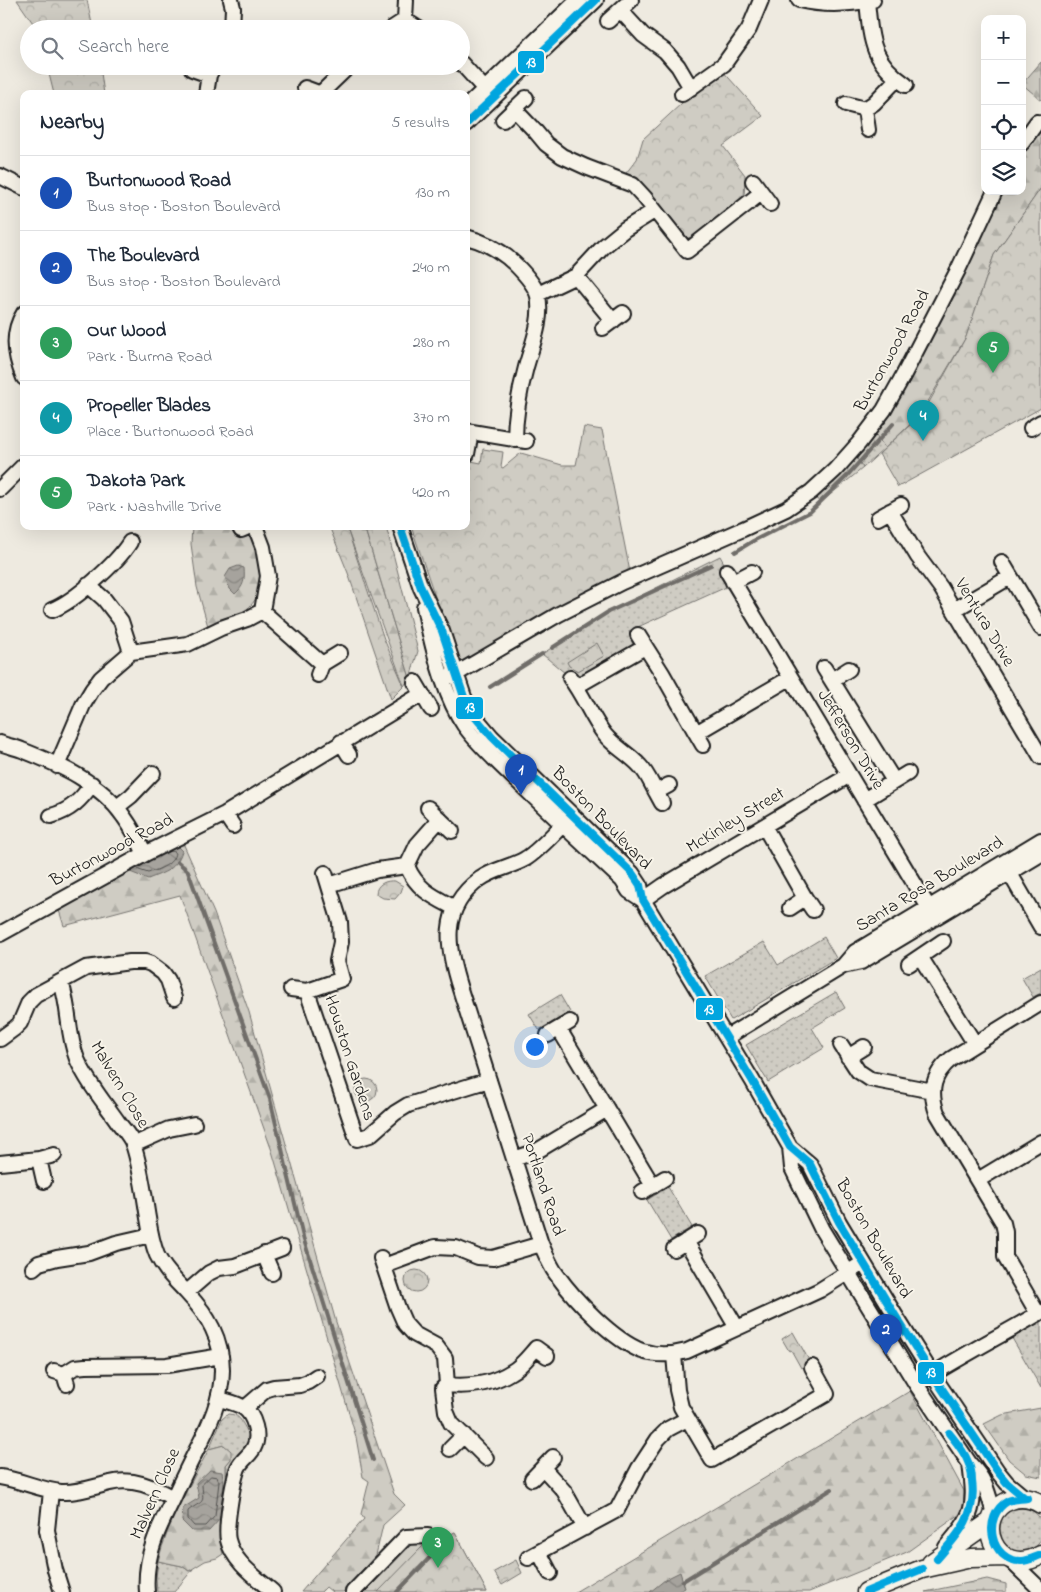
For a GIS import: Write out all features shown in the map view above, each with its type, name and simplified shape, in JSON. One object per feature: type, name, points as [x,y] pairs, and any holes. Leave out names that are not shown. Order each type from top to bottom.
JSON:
[{"type":"main road","points":[[922,1569],[992,1517],[1000,1506],[1007,1501],[1016,1498],[1034,1500]]},
{"type":"main road","points":[[992,1517],[990,1531],[992,1541],[997,1550],[1007,1558]]},
{"type":"main road","points":[[866,1592],[922,1569],[972,1558],[1007,1558],[1021,1562],[1032,1560],[1041,1555]]},
{"type":"street","points":[[231,0],[232,20]]},
{"type":"street","points":[[405,20],[406,0]]},
{"type":"street","points":[[567,20],[578,0]]},
{"type":"street","points":[[470,119],[489,94],[567,20],[596,0]]},
{"type":"street","points":[[608,21],[631,0]]},
{"type":"street","points":[[620,10],[643,35],[665,51],[678,66],[687,91],[724,64],[749,29],[762,0]]},
{"type":"street","points":[[799,0],[840,5],[870,1],[870,33],[874,47],[879,59],[888,71],[902,82],[865,108],[846,104]]},
{"type":"street","points":[[470,73],[489,94]]},
{"type":"street","points":[[207,90],[210,75]]},
{"type":"street","points":[[325,90],[340,75]]},
{"type":"street","points":[[305,88],[310,90]]},
{"type":"street","points":[[470,105],[489,94]]},
{"type":"street","points":[[503,120],[526,98]]},
{"type":"street","points":[[865,108],[868,130]]},
{"type":"street","points":[[514,109],[546,144],[557,152],[586,167],[633,185],[687,252],[761,193]]},
{"type":"street","points":[[1026,137],[1037,122]]},
{"type":"street","points":[[0,176],[20,186]]},
{"type":"street","name":"Burtonwood Road","points":[[450,676],[559,614],[614,586],[786,509],[811,492],[836,470],[884,410],[958,270],[993,195]]},
{"type":"street","points":[[538,294],[576,276],[603,247],[625,229],[654,210]]},
{"type":"street","points":[[470,239],[483,243],[507,256],[529,280],[538,294],[540,313],[525,370],[515,428],[521,440],[470,432]]},
{"type":"street","points":[[576,276],[613,321]]},
{"type":"street","points":[[20,320],[17,326],[16,338],[16,351],[20,364]]},
{"type":"street","points":[[0,489],[20,469]]},
{"type":"street","name":"Ventura Drive","points":[[890,512],[909,544],[937,582],[1041,757]]},
{"type":"street","points":[[257,530],[263,547],[268,576],[262,611]]},
{"type":"street","name":"Boston Boulevard","points":[[401,530],[421,588],[442,631],[450,676],[452,703],[464,725],[562,825],[622,880],[629,890],[643,900]]},
{"type":"street","points":[[52,610],[68,602],[119,558],[130,542]]},
{"type":"street","points":[[1002,562],[1041,628]]},
{"type":"street","name":"Jefferson Drive","points":[[752,572],[730,576],[931,913]]},
{"type":"street","points":[[954,610],[1010,577]]},
{"type":"street","points":[[88,585],[104,599],[121,621],[131,652]]},
{"type":"street","points":[[57,766],[92,690],[101,678],[131,652],[188,644],[262,611]]},
{"type":"street","points":[[262,611],[320,669],[340,653]]},
{"type":"street","points":[[662,794],[640,766],[605,735],[573,682],[642,641],[700,739],[790,678]]},
{"type":"street","points":[[824,668],[894,781]]},
{"type":"street","points":[[832,680],[849,669]]},
{"type":"street","name":"Boston Boulevard","points":[[450,676],[483,727],[632,873],[640,885],[643,900],[727,1038],[790,1147],[810,1164],[839,1222],[932,1374],[1007,1484],[1034,1500]]},
{"type":"street","points":[[415,682],[431,710]]},
{"type":"street","name":"Burtonwood Road","points":[[0,934],[145,854],[225,814],[422,694]]},
{"type":"street","points":[[0,742],[57,766],[92,784],[105,794],[124,816],[145,854]]},
{"type":"street","points":[[341,742],[349,755]]},
{"type":"street","points":[[117,807],[131,796],[153,773]]},
{"type":"street","points":[[864,800],[908,773]]},
{"type":"street","name":"McKinley Street","points":[[643,900],[663,886],[848,776]]},
{"type":"street","points":[[51,816],[64,812],[79,802],[92,784]]},
{"type":"street","points":[[428,808],[452,831]]},
{"type":"street","points":[[225,814],[233,826]]},
{"type":"street","name":"Portland Road","points":[[572,815],[527,858],[492,872],[480,879],[463,895],[455,908],[448,940],[450,957],[541,1244],[556,1274],[612,1334],[644,1351],[674,1355],[687,1351],[820,1290],[863,1263]]},
{"type":"street","points":[[440,819],[417,845],[406,866],[418,885],[428,894],[455,908]]},
{"type":"street","points":[[764,826],[809,904],[790,908]]},
{"type":"street","name":"Santa Rosa Boulevard","points":[[727,1038],[843,966],[861,962],[931,913],[1006,868],[1041,840]]},
{"type":"street","name":"Santa Rosa Boulevard","points":[[1006,868],[1041,854]]},
{"type":"street","name":"Houston Gardens","points":[[291,989],[307,991],[342,979],[338,961],[342,932],[327,879],[406,866]]},
{"type":"street","points":[[1006,868],[1041,928]]},
{"type":"street","points":[[943,941],[915,961],[975,1044]]},
{"type":"street","points":[[0,1039],[20,1023],[32,998],[86,968],[130,962],[145,962],[163,973],[168,980],[174,1000]]},
{"type":"street","name":"Malvern Close","points":[[62,982],[67,1003],[70,1036],[78,1060],[88,1079],[133,1145],[140,1170],[151,1235],[156,1253],[164,1268],[208,1317],[218,1341],[221,1356],[221,1385],[218,1399],[208,1427],[152,1545],[147,1564],[147,1592]]},
{"type":"street","name":"Houston Gardens","points":[[307,991],[356,1140],[370,1135],[408,1104],[489,1080]]},
{"type":"street","points":[[916,1384],[966,1353],[1039,1313],[1008,1264],[1004,1250],[1005,1232],[1003,1223],[937,1113],[933,1102],[933,1091],[934,1082],[943,1065],[950,1059],[1041,1003]]},
{"type":"street","points":[[559,1028],[653,1185]]},
{"type":"street","points":[[864,1047],[845,1051],[858,1071],[870,1079],[933,1091]]},
{"type":"street","points":[[514,1159],[537,1151],[607,1109]]},
{"type":"street","points":[[133,1145],[169,1129],[197,1124]]},
{"type":"street","points":[[978,1180],[1040,1135]]},
{"type":"street","name":"Boston Boulevard","points":[[790,1147],[792,1168],[822,1230],[916,1384],[970,1464],[980,1474],[986,1486],[992,1517]]},
{"type":"street","points":[[0,1164],[54,1155]]},
{"type":"street","points":[[39,1159],[44,1182]]},
{"type":"street","points":[[30,1271],[39,1263],[89,1253],[116,1243],[151,1235]]},
{"type":"street","points":[[674,1248],[692,1238],[737,1328]]},
{"type":"street","points":[[447,1385],[445,1358],[436,1346],[414,1334],[405,1324],[382,1262],[435,1248],[456,1248],[478,1257],[493,1258],[541,1244]]},
{"type":"street","points":[[187,1292],[209,1273],[219,1268],[235,1266],[282,1248]]},
{"type":"street","points":[[264,1254],[272,1273]]},
{"type":"street","points":[[486,1458],[451,1423],[442,1388],[447,1385],[472,1385],[506,1375],[518,1367],[536,1348],[547,1356]]},
{"type":"street","points":[[674,1355],[678,1399],[687,1419],[712,1460],[827,1394],[812,1367]]},
{"type":"street","points":[[62,1376],[75,1368],[85,1366],[167,1365],[221,1356]]},
{"type":"street","points":[[245,1408],[267,1389],[300,1384],[317,1376]]},
{"type":"street","points":[[218,1399],[245,1408],[252,1421],[257,1438],[252,1451],[241,1462],[236,1475],[227,1529],[228,1540],[237,1557],[273,1592]]},
{"type":"street","points":[[550,1573],[533,1555],[617,1510],[639,1468],[658,1439],[668,1429],[687,1419]]},
{"type":"street","points":[[450,1449],[464,1435]]},
{"type":"street","points":[[532,1479],[553,1457]]},
{"type":"street","points":[[937,1559],[964,1525],[970,1514],[973,1502],[970,1464]]},
{"type":"street","points":[[543,1468],[564,1491],[585,1528]]},
{"type":"street","points":[[0,1477],[15,1479],[51,1491],[72,1492],[112,1482],[137,1482],[152,1487],[173,1498]]},
{"type":"street","points":[[51,1491],[47,1530],[55,1570],[62,1592]]},
{"type":"street","points":[[353,1592],[406,1537],[428,1536]]},
{"type":"street","points":[[1007,1558],[1041,1590]]},
{"type":"green space","points":[[17,0],[87,0],[91,20],[31,20]]},
{"type":"green space","points":[[1041,62],[1041,100],[1026,87],[1026,79]]},
{"type":"green space","points":[[720,68],[763,116],[723,146],[745,175],[744,199],[698,235],[688,238],[677,230],[639,183],[626,173],[637,159],[643,139]]},
{"type":"green space","points":[[49,75],[101,75],[103,90],[53,90]]},
{"type":"green space","points":[[1041,120],[1041,188],[994,255],[966,337],[920,415],[885,448],[871,428],[993,195],[1026,195],[1026,141]]},
{"type":"green space","points":[[1041,188],[1041,408],[898,487],[879,454],[923,413],[966,337],[994,255]]},
{"type":"green space","points":[[584,427],[602,430],[630,572],[458,664],[412,530],[470,530],[470,461],[481,463],[483,449],[503,452],[501,467],[503,468],[521,453],[562,465],[576,465]]},
{"type":"green space","points":[[871,428],[885,448],[863,468],[852,451]]},
{"type":"green space","points":[[852,451],[863,468],[820,503],[811,492]]},
{"type":"green space","points":[[192,530],[232,530],[239,538],[252,536],[257,546],[262,569],[261,585],[253,603],[238,615],[209,630],[197,587],[191,544]]},
{"type":"green space","points":[[331,530],[347,530],[384,639],[404,686],[391,699],[348,573]]},
{"type":"green space","points":[[347,530],[365,530],[410,678],[404,686]]},
{"type":"green space","points":[[365,530],[387,530],[418,651],[410,678]]},
{"type":"green space","points":[[720,556],[735,583],[629,631],[635,652],[577,683],[542,654],[608,612]]},
{"type":"green space","points":[[597,643],[604,656],[578,671],[569,666],[567,662]]},
{"type":"green space","points":[[180,836],[214,913],[249,1012],[336,1322],[394,1494],[405,1505],[383,1525],[376,1555],[343,1592],[332,1592],[326,1587],[321,1592],[301,1592],[364,1519],[361,1514],[369,1481],[363,1477],[356,1437],[272,1151],[180,895],[64,926],[56,901]]},
{"type":"green space","points":[[395,881],[403,886],[395,899],[383,898],[376,894],[382,883]]},
{"type":"green space","points":[[824,937],[836,958],[731,1020],[705,976],[764,942],[778,965]]},
{"type":"green space","points":[[1041,967],[1041,993],[1033,997],[1022,978]]},
{"type":"green space","points":[[836,992],[845,1008],[812,1028],[824,1048],[768,1082],[746,1045]]},
{"type":"green space","points":[[560,995],[570,1012],[539,1030],[529,1014]]},
{"type":"green space","points":[[366,1079],[374,1082],[377,1090],[374,1098],[366,1101],[358,1098],[355,1090],[358,1082]]},
{"type":"green space","points":[[668,1187],[692,1227],[671,1240],[647,1200]]},
{"type":"green space","points":[[416,1270],[424,1273],[427,1281],[424,1289],[416,1292],[408,1289],[405,1281],[408,1273]]},
{"type":"green space","points":[[1041,1315],[1041,1388],[1009,1333]]},
{"type":"green space","points":[[793,1332],[810,1362],[801,1368],[782,1339]]},
{"type":"green space","points":[[910,1391],[964,1491],[963,1512],[907,1552],[809,1592],[575,1592]]},
{"type":"green space","points":[[1041,1408],[1041,1477],[1026,1474],[1009,1460],[984,1424],[1002,1415]]},
{"type":"green space","points":[[228,1414],[237,1416],[251,1436],[251,1441],[226,1495],[226,1465],[231,1459],[224,1445],[209,1449],[222,1419]]},
{"type":"green space","points":[[224,1445],[231,1451],[231,1459],[226,1465],[226,1494],[220,1538],[223,1554],[217,1558],[205,1561],[189,1571],[182,1566],[158,1561],[174,1518],[209,1449]]},
{"type":"green space","points":[[1020,1507],[1029,1509],[1041,1521],[1041,1539],[1029,1551],[1020,1553],[1011,1551],[999,1539],[997,1530],[999,1521],[1011,1509]]},
{"type":"green space","points":[[455,1532],[487,1592],[365,1592],[413,1543],[448,1536]]},
{"type":"green space","points":[[455,1532],[487,1592],[378,1592],[424,1545]]},
{"type":"green space","points":[[516,1560],[522,1573],[502,1585],[494,1572]]},
{"type":"green space","points":[[158,1561],[182,1566],[189,1571],[193,1569],[174,1592],[157,1592]]},
{"type":"green space","points":[[987,1579],[1006,1584],[1006,1592],[925,1592]]},
{"type":"water","points":[[238,566],[244,568],[244,579],[235,594],[230,589],[225,577],[230,569]]},
{"type":"water","points":[[166,845],[177,846],[182,851],[177,862],[169,870],[148,879],[130,872],[134,861]]},
{"type":"water","points":[[210,1470],[222,1472],[224,1482],[220,1519],[209,1531],[192,1531],[182,1521],[183,1508],[199,1498],[196,1483]]},
{"type":"water","points":[[680,1572],[685,1588],[678,1592],[650,1592],[666,1579]]},
{"type":"waterway","points":[[735,552],[810,512],[846,477],[893,424]]},
{"type":"waterway","points":[[552,648],[608,612],[711,565]]},
{"type":"waterway","points":[[490,687],[542,654]]},
{"type":"waterway","points":[[178,862],[188,871],[270,1099],[303,1237],[373,1460]]},
{"type":"waterway","points":[[683,1581],[832,1489]]},
{"type":"waterway","points":[[397,1592],[437,1550]]},
{"type":"transit line","name":"13","points":[[470,120],[596,0]]},
{"type":"transit line","name":"13","points":[[401,530],[421,588],[442,631],[464,697],[475,717],[492,737],[632,873],[640,885],[643,900],[752,1080],[790,1147],[810,1164],[839,1222],[932,1374],[998,1472],[1007,1483],[1025,1498]]},
{"type":"transit line","name":"13","points":[[937,1559],[959,1533],[972,1505],[972,1473],[962,1450],[949,1433]]},
{"type":"transit line","name":"13","points":[[1027,1498],[1008,1501],[1000,1508],[994,1517],[993,1537],[996,1546],[1011,1559],[1024,1561],[1041,1555]]},
{"type":"transit line","name":"13","points":[[866,1592],[922,1569]]},
{"type":"place","name":"Dakota Park","points":[[993,373]]},
{"type":"place","name":"Propeller Blades","points":[[923,441]]},
{"type":"place","name":"Burtonwood Road","points":[[521,795]]},
{"type":"place","name":"The Boulevard","points":[[886,1355]]},
{"type":"place","name":"Our Wood","points":[[438,1568]]}]
